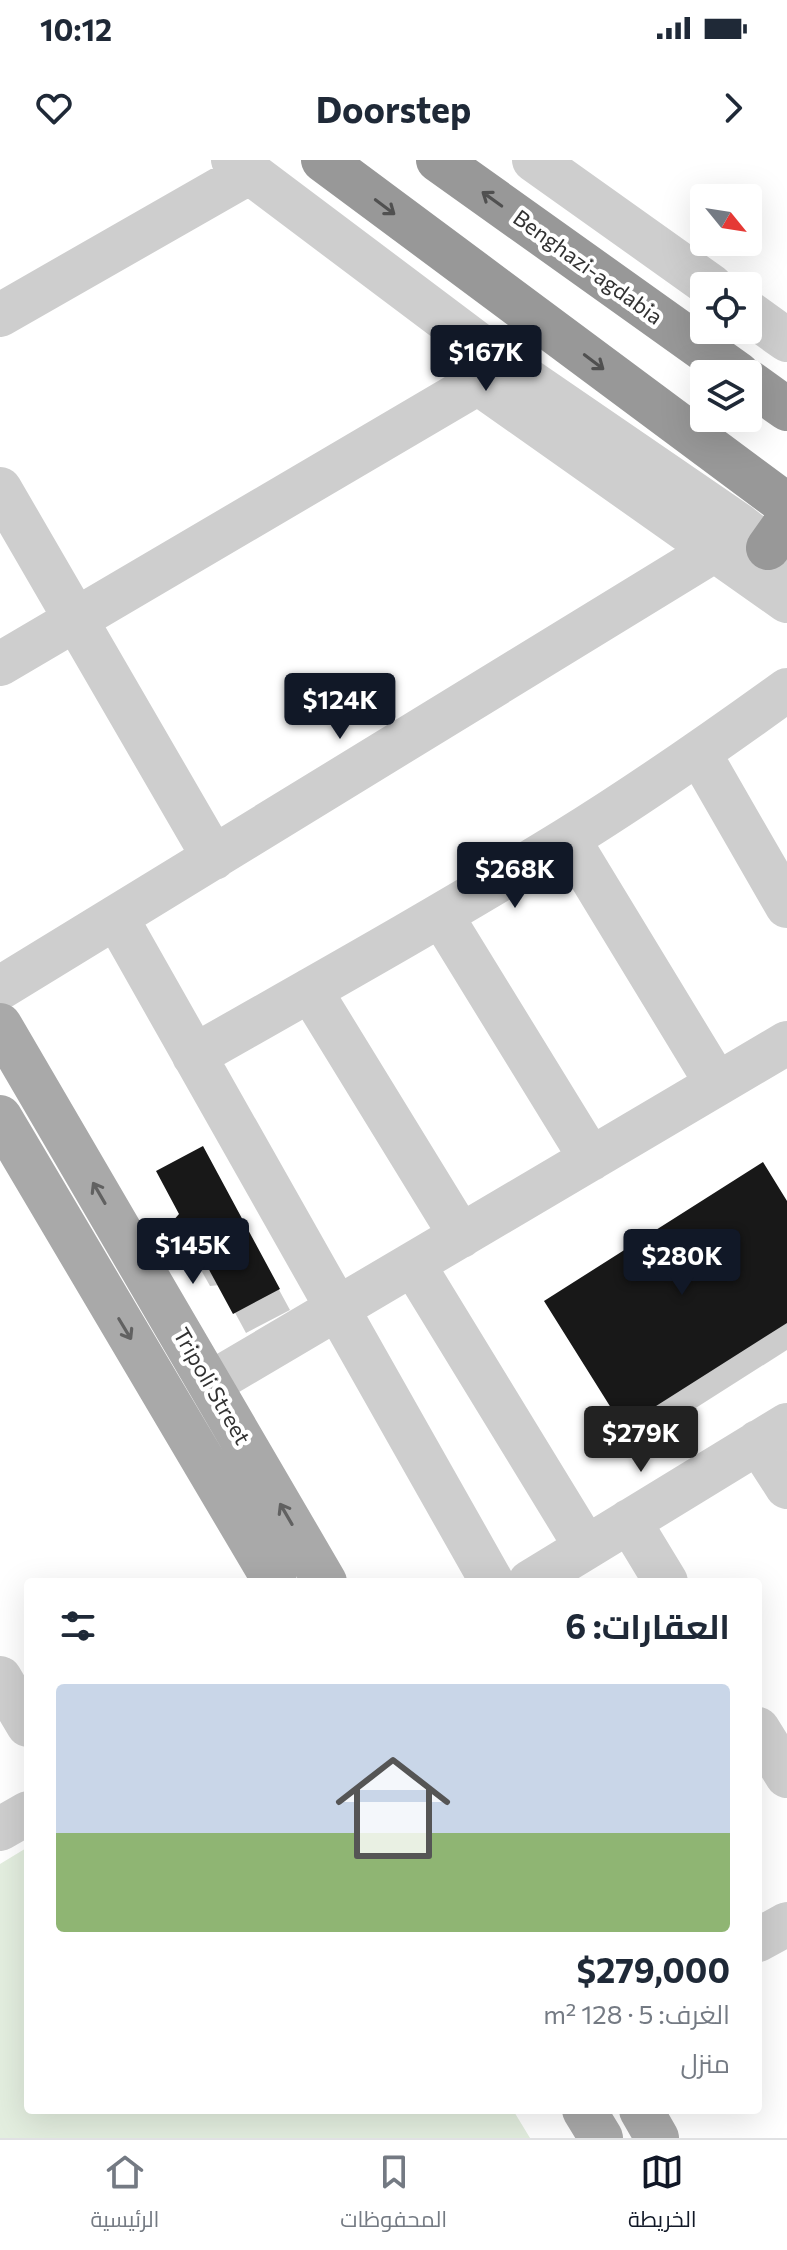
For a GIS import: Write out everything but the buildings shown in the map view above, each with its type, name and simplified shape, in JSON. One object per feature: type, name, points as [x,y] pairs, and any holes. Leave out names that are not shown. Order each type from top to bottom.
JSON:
[{"type":"highway","points":[[323,160],[787,505]]},
{"type":"highway","name":"Benghazi-agdabia","points":[[438,160],[718,360]]},
{"type":"highway","points":[[762,391],[787,409]]},
{"type":"main road","name":"Tripoli Street","points":[[0,1025],[323,1578]]},
{"type":"main road","name":"Tripoli Street","points":[[0,1117],[273,1578]]},
{"type":"main road","points":[[586,2114],[601,2138]]},
{"type":"main road","points":[[643,2114],[657,2138]]},
{"type":"street","points":[[534,160],[691,272]]},
{"type":"street","points":[[0,315],[242,166],[493,375],[715,550],[787,601]]},
{"type":"street","points":[[762,322],[787,340]]},
{"type":"street","points":[[493,375],[739,525],[781,544]]},
{"type":"street","points":[[0,664],[493,375]]},
{"type":"street","points":[[0,489],[214,858]]},
{"type":"street","points":[[0,988],[715,550]]},
{"type":"street","points":[[194,1056],[568,839],[699,753],[787,690]]},
{"type":"street","points":[[699,753],[787,906]]},
{"type":"street","points":[[568,839],[717,1084]]},
{"type":"street","points":[[441,915],[591,1159]]},
{"type":"street","points":[[116,917],[490,1578]]},
{"type":"street","points":[[310,990],[461,1236]]},
{"type":"street","points":[[211,1383],[787,1043]]},
{"type":"street","points":[[413,1264],[586,1547]]},
{"type":"street","points":[[536,1578],[773,1433],[787,1487]]},
{"type":"street","points":[[629,1521],[664,1578]]},
{"type":"street","points":[[0,1678],[24,1718]]},
{"type":"street","points":[[762,1735],[787,1776],[762,1791]]},
{"type":"street","points":[[0,1829],[24,1815]]},
{"type":"street","points":[[762,1938],[787,1924]]},
{"type":"green space","points":[[24,1849],[24,2114],[515,2114],[530,2138],[0,2138],[0,1864]]}]
